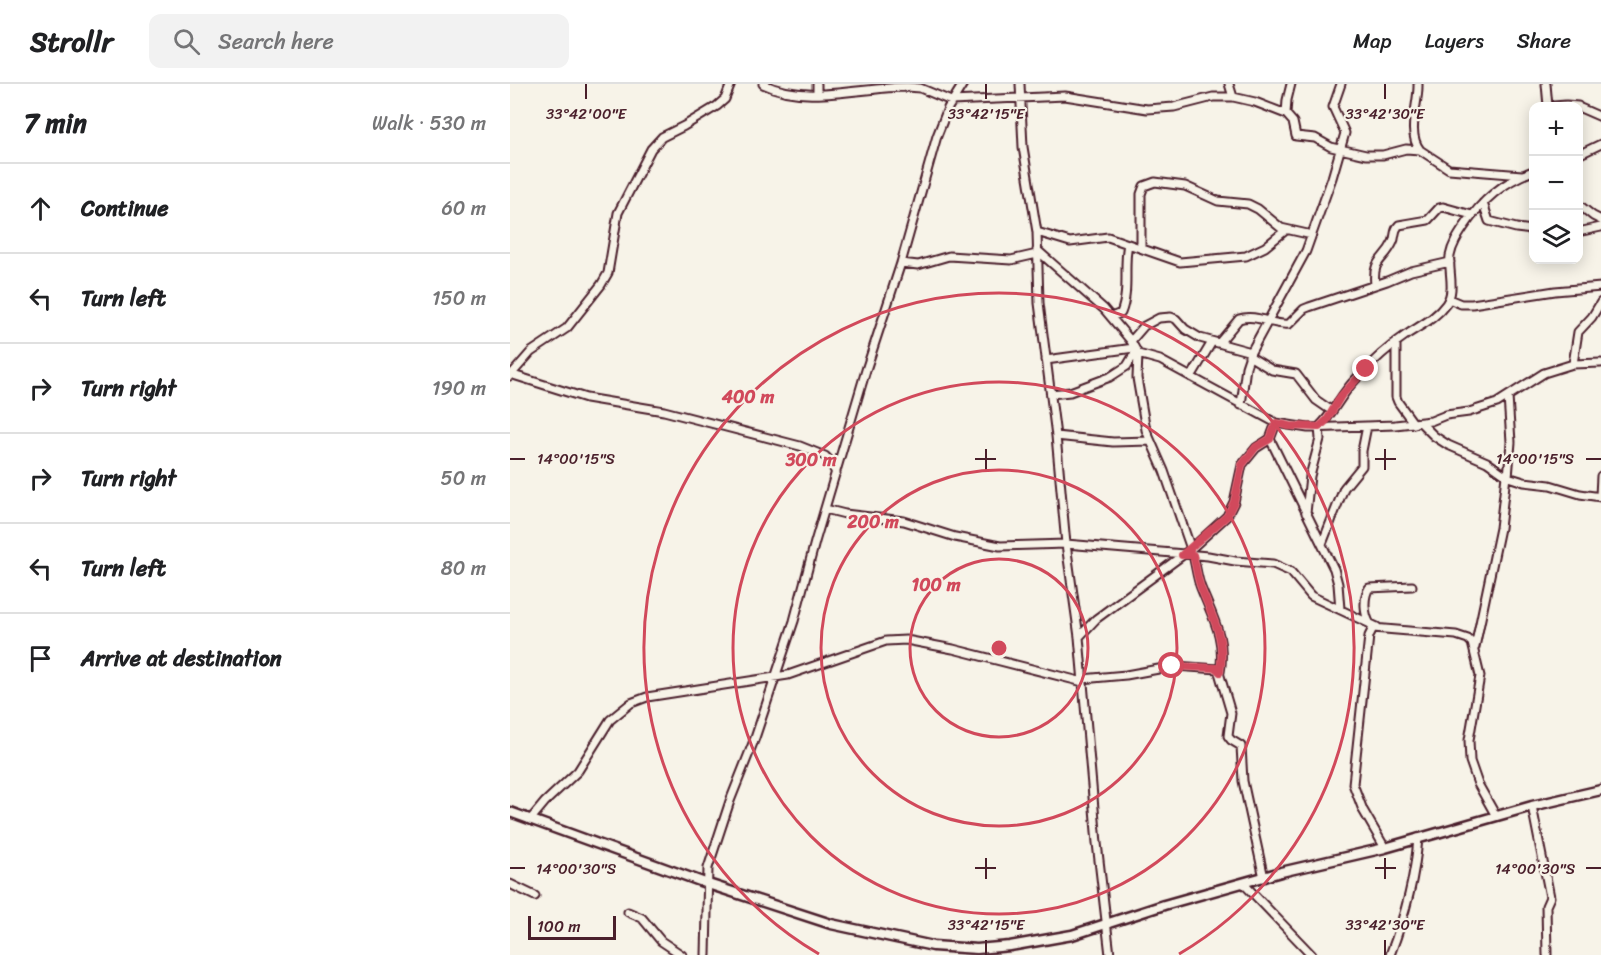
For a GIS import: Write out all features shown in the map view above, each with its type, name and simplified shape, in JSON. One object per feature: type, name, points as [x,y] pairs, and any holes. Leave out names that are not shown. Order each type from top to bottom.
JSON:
[{"type":"street","points":[[732,84],[725,99],[717,106],[662,137],[651,149],[618,213],[608,273],[602,285],[567,328],[531,352],[510,375],[586,398],[664,411],[759,434],[825,456],[835,457],[842,453]]},
{"type":"street","points":[[763,84],[787,92],[817,93],[920,86],[951,101],[1072,96],[1133,108],[1158,109],[1187,105],[1213,97],[1233,97],[1255,102],[1286,114],[1293,122],[1296,136],[1315,138],[1331,147],[1372,156],[1406,149],[1420,150],[1449,169],[1522,176]]},
{"type":"street","points":[[817,84],[817,93]]},
{"type":"street","points":[[706,955],[708,868],[794,621],[825,509],[866,370],[901,263],[937,136],[951,101],[963,84]]},
{"type":"street","points":[[1020,84],[1023,147],[1037,232],[1039,303],[1056,436],[1066,544],[1079,637],[1110,955]]},
{"type":"street","points":[[1229,84],[1233,97]]},
{"type":"street","points":[[1286,114],[1291,84]]},
{"type":"street","points":[[1241,405],[1250,354],[1300,264],[1341,149],[1345,133],[1333,106],[1341,84]]},
{"type":"street","points":[[1418,84],[1415,105],[1415,140],[1420,150]]},
{"type":"street","points":[[1546,84],[1548,102]]},
{"type":"street","points":[[1583,109],[1601,117]]},
{"type":"street","points":[[1583,153],[1601,144]]},
{"type":"street","points":[[1306,513],[1310,476],[1320,439],[1319,427],[1354,380],[1396,343],[1435,317],[1449,299],[1450,262],[1454,243],[1472,215],[1493,192],[1529,173]]},
{"type":"street","points":[[1141,248],[1141,194],[1144,186],[1150,183],[1185,186],[1218,201],[1253,206],[1275,226],[1312,235]]},
{"type":"street","points":[[1483,203],[1489,221],[1529,230]]},
{"type":"street","points":[[1375,285],[1374,270],[1392,244],[1395,230],[1399,225],[1428,220],[1443,207],[1472,215]]},
{"type":"street","points":[[1583,208],[1601,220]]},
{"type":"street","points":[[1583,231],[1601,227]]},
{"type":"street","points":[[1037,232],[1064,242],[1102,237],[1128,243],[1180,262],[1239,258],[1265,247],[1286,230]]},
{"type":"street","points":[[1111,317],[1121,313],[1123,307],[1128,243]]},
{"type":"street","points":[[901,263],[918,265],[950,255],[1011,260],[1037,252]]},
{"type":"street","points":[[1037,252],[1111,317],[1135,349],[1160,360],[1276,423],[1289,426],[1367,426],[1418,423],[1484,408],[1508,398],[1537,376],[1573,364],[1601,363]]},
{"type":"street","points":[[1191,377],[1215,342],[1239,319],[1246,317],[1289,324],[1304,309],[1411,271],[1450,262]]},
{"type":"street","points":[[1449,299],[1461,304],[1472,304],[1555,291],[1601,287]]},
{"type":"street","points":[[1573,364],[1578,332],[1592,317],[1601,302]]},
{"type":"street","points":[[1051,394],[1071,392],[1110,377],[1127,366],[1144,326],[1166,316],[1176,319],[1185,329],[1200,338],[1250,354],[1272,370],[1296,374],[1316,400],[1332,411]]},
{"type":"street","points":[[1396,343],[1396,397],[1398,402],[1434,436],[1448,445],[1487,462],[1507,477],[1524,482],[1550,484],[1580,494],[1601,497],[1601,476]]},
{"type":"street","points":[[1046,360],[1135,349]]},
{"type":"street","points":[[1135,349],[1137,383],[1146,430],[1164,471],[1222,646],[1220,672],[1231,713],[1228,736],[1240,746],[1243,781],[1264,878]]},
{"type":"street","points":[[1496,816],[1478,784],[1470,761],[1469,740],[1480,676],[1476,664],[1475,647],[1500,528],[1511,442],[1508,398]]},
{"type":"street","points":[[1192,552],[1227,516],[1234,502],[1242,465],[1256,447],[1270,439],[1276,423]]},
{"type":"street","points":[[1322,544],[1344,488],[1362,466],[1362,451],[1367,426]]},
{"type":"street","points":[[1056,436],[1113,442],[1150,441]]},
{"type":"street","points":[[1270,439],[1337,577],[1340,609]]},
{"type":"street","points":[[825,456],[836,473]]},
{"type":"street","points":[[825,509],[856,516],[904,521],[979,543],[1004,546],[1066,544],[1182,555]]},
{"type":"street","points":[[1079,637],[1096,619],[1182,555],[1192,552],[1235,561],[1280,566],[1294,576],[1311,596],[1374,625],[1456,635],[1468,639],[1475,647]]},
{"type":"street","points":[[1374,625],[1366,614],[1366,594],[1369,588],[1412,586]]},
{"type":"street","points":[[1374,625],[1369,636],[1353,784],[1362,810],[1384,848]]},
{"type":"street","points":[[530,820],[548,799],[578,771],[606,724],[631,704],[647,697],[795,674],[886,642],[899,640],[953,649],[1083,681],[1175,666],[1216,668],[1220,672]]},
{"type":"street","points":[[510,812],[708,884],[831,924],[933,946],[977,948],[1010,946],[1072,935],[1164,905],[1384,848],[1532,806],[1601,790]]},
{"type":"street","points":[[1532,806],[1550,897],[1546,906],[1547,955]]},
{"type":"street","points":[[1390,955],[1401,927],[1413,882],[1418,838]]},
{"type":"street","points":[[510,884],[535,896]]},
{"type":"street","points":[[1244,884],[1312,955]]},
{"type":"street","points":[[628,912],[642,918],[661,941],[682,955]]},
{"type":"route","points":[[1172,666],[1216,668],[1220,672],[1223,655],[1215,622],[1196,572],[1193,555],[1182,555],[1221,523],[1232,509],[1242,465],[1256,447],[1270,439],[1276,423],[1308,428],[1319,427],[1327,420],[1341,396],[1366,369]]}]
